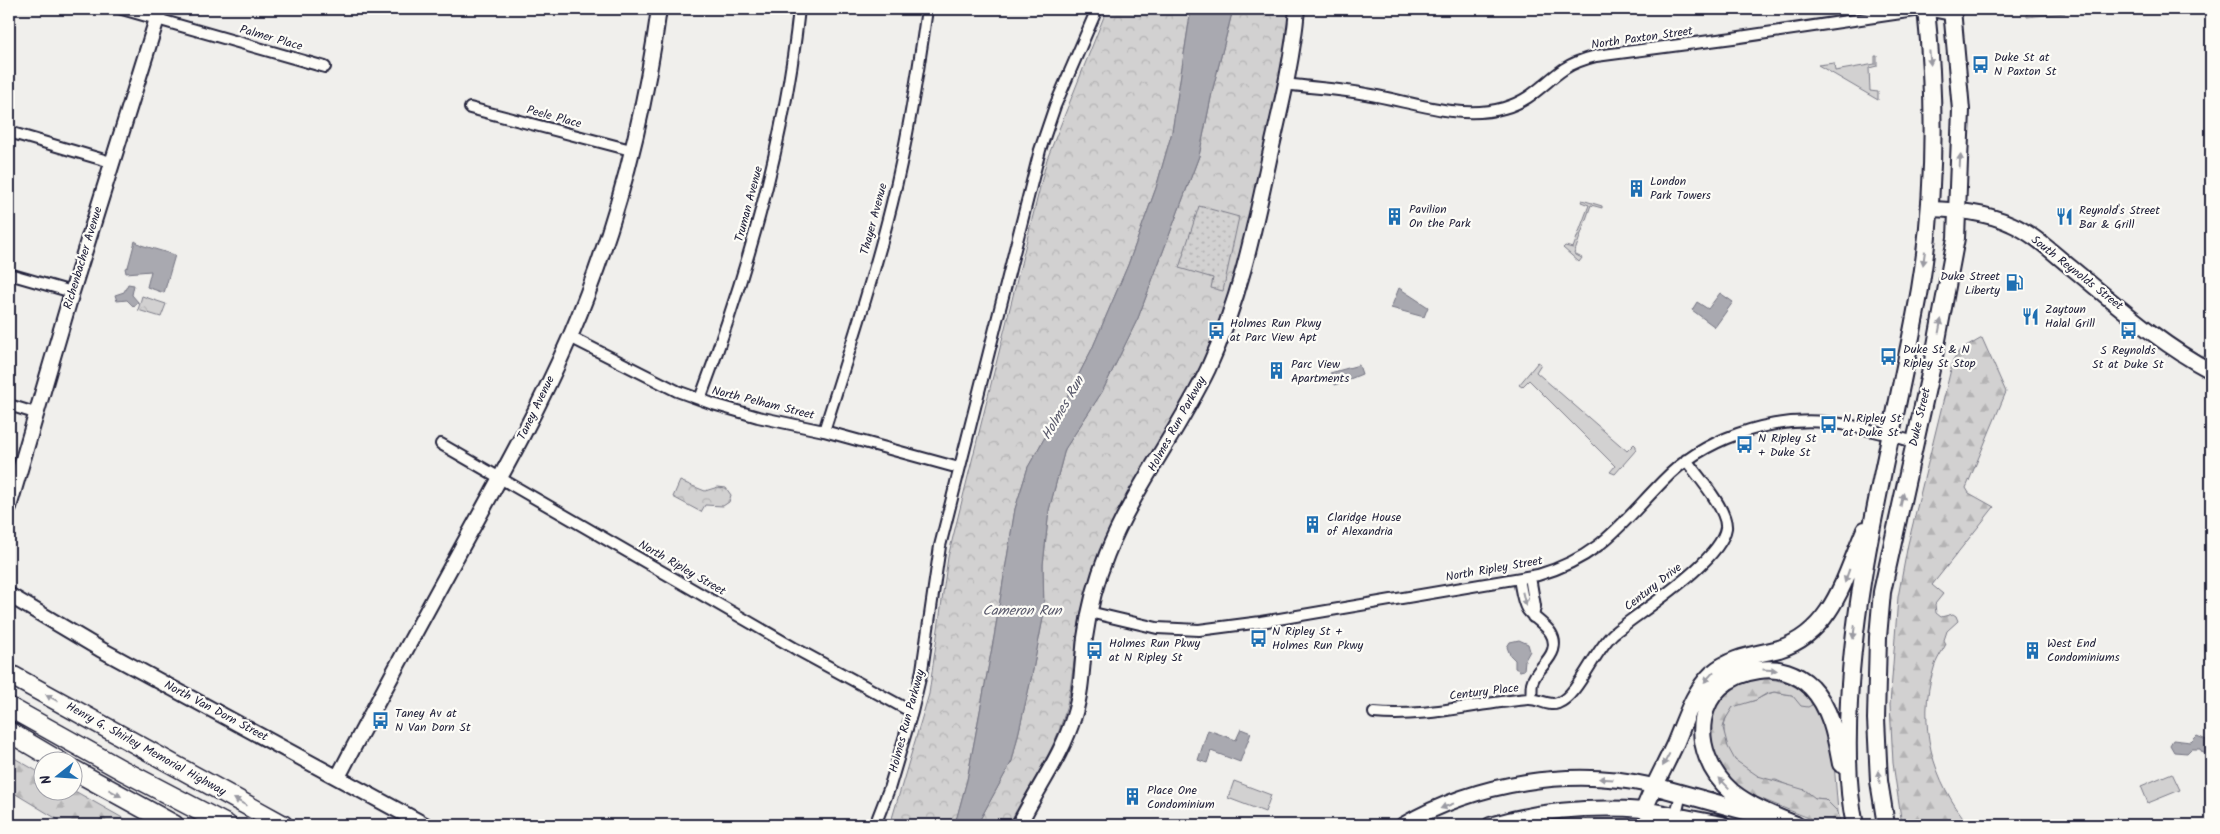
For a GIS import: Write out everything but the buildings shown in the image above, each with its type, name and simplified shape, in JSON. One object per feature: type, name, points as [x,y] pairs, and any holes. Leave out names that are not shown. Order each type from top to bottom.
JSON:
[{"type":"highway","name":"Henry G. Shirley Memorial Highway","points":[[9,674],[283,825]]},
{"type":"highway","points":[[9,707],[122,770],[227,825]]},
{"type":"highway","points":[[9,732],[43,752]]},
{"type":"highway","points":[[82,774],[174,825]]},
{"type":"main road","name":"Duke Street","points":[[1854,822],[1848,749],[1850,677],[1854,633],[1890,435],[1920,290],[1929,209],[1934,132],[1926,9]]},
{"type":"main road","name":"Duke Street","points":[[1886,825],[1877,748],[1878,637],[1882,592],[1889,556],[1948,287],[1956,238],[1961,110],[1952,12]]},
{"type":"main road","points":[[1722,825],[1675,820],[1644,810],[1694,701],[1706,680],[1714,672],[1738,659],[1790,644],[1809,632],[1827,616],[1843,586],[1878,498]]},
{"type":"main road","points":[[1796,825],[1752,806],[1733,792],[1712,768],[1706,757],[1702,743],[1702,729],[1707,705],[1721,686],[1740,674],[1770,668],[1790,673],[1812,689],[1825,707],[1831,721],[1854,822]]},
{"type":"main road","points":[[1654,786],[1791,825]]},
{"type":"street","name":"Palmer Place","points":[[122,9],[158,13],[325,67]]},
{"type":"street","name":"Taney Avenue","points":[[338,777],[516,448],[570,337],[607,234],[631,150],[647,85],[659,9]]},
{"type":"street","name":"Truman Avenue","points":[[700,399],[734,300],[763,204],[789,84],[799,9]]},
{"type":"street","name":"Thayer Avenue","points":[[824,431],[861,313],[892,203],[913,102],[926,9]]},
{"type":"street","name":"Holmes Run Parkway","points":[[875,825],[889,789],[904,733],[912,712],[922,670],[935,568],[1040,150],[1055,106],[1097,9]]},
{"type":"street","name":"Holmes Run Parkway","points":[[1019,825],[1030,802],[1059,756],[1075,714],[1089,612],[1101,571],[1121,524],[1195,396],[1226,325],[1251,248],[1286,84],[1298,9]]},
{"type":"street","name":"North Paxton Street","points":[[1286,84],[1364,93],[1446,110],[1483,112],[1504,108],[1528,98],[1563,69],[1576,62],[1596,56],[1884,12],[1926,9],[1952,12]]},
{"type":"street","name":"Richenbacher Avenue","points":[[9,507],[38,414],[72,292],[100,205],[111,162],[158,13]]},
{"type":"street","name":"Peele Place","points":[[470,108],[631,150]]},
{"type":"street","points":[[9,132],[111,162]]},
{"type":"street","name":"South Reynolds Street","points":[[1929,209],[1958,210],[1995,217],[2025,232],[2165,343],[2211,371]]},
{"type":"street","points":[[9,274],[72,292]]},
{"type":"street","name":"North Pelham Street","points":[[570,337],[677,391],[700,399],[758,417],[824,431],[959,468]]},
{"type":"street","points":[[9,405],[38,414]]},
{"type":"street","name":"North Ripley Street","points":[[1089,612],[1157,628],[1199,630],[1261,622],[1530,577],[1579,560],[1611,538],[1662,482],[1686,460],[1704,449],[1737,434],[1793,422],[1825,422],[1865,428],[1915,442]]},
{"type":"street","name":"North Ripley Street","points":[[441,444],[796,649],[912,712]]},
{"type":"street","name":"Century Drive","points":[[1531,699],[1555,704],[1563,701],[1612,635],[1690,575],[1719,542],[1726,526],[1724,516],[1686,460]]},
{"type":"street","points":[[1530,577],[1535,606],[1533,617]]},
{"type":"street","name":"Century Place","points":[[1374,713],[1399,716],[1531,699],[1532,682],[1553,650],[1553,642],[1550,631],[1543,623],[1533,617],[1526,607],[1519,579]]},
{"type":"street","name":"North Van Dorn Street","points":[[9,595],[100,649],[425,825]]},
{"type":"street","points":[[1403,825],[1442,807],[1486,791],[1555,778],[1627,780],[1654,786]]},
{"type":"street","points":[[1675,820],[1681,793]]},
{"type":"street","points":[[1490,825],[1565,810],[1593,808],[1644,810]]},
{"type":"green space","points":[[1107,9],[1191,9],[1172,132],[1156,188],[1128,265],[1092,349],[1028,467],[1015,509],[994,637],[967,780],[957,817],[952,825],[890,825],[929,694],[948,557],[1047,159]]},
{"type":"green space","points":[[1233,9],[1291,9],[1287,44],[1277,95],[1238,262],[1221,319],[1189,394],[1130,489],[1119,509],[1100,554],[1080,616],[1067,705],[1053,744],[1009,825],[977,825],[1012,761],[1044,613],[1043,565],[1049,510],[1065,449],[1102,392],[1138,318],[1199,156],[1213,88]]},
{"type":"green space","points":[[2026,9],[2065,9],[2065,13],[2027,17]]},
{"type":"green space","points":[[1875,56],[1877,56],[1877,66],[1869,68],[1870,91],[1878,92],[1878,100],[1818,65],[1834,63],[1835,71],[1875,64]]},
{"type":"green space","points":[[1582,200],[1602,206],[1602,208],[1591,205],[1574,254],[1582,258],[1579,262],[1563,248],[1565,246],[1573,248],[1589,205],[1581,202]]},
{"type":"green space","points":[[1199,206],[1239,217],[1223,291],[1211,288],[1213,278],[1179,268]]},
{"type":"green space","points":[[142,296],[166,304],[161,317],[138,310]]},
{"type":"green space","points":[[1982,338],[2006,392],[1966,488],[1969,493],[1994,507],[1932,585],[1943,594],[1935,604],[1936,613],[1941,617],[1953,614],[1958,621],[1947,631],[1944,640],[1946,644],[1935,665],[1929,689],[1927,710],[1931,751],[1937,771],[1956,808],[1969,825],[1902,825],[1893,763],[1890,705],[1898,597],[1908,544],[1953,361],[1959,351]]},
{"type":"green space","points":[[1538,362],[1541,364],[1536,372],[1627,451],[1634,444],[1636,446],[1636,450],[1615,474],[1610,472],[1615,466],[1529,380],[1522,387],[1519,385]]},
{"type":"green space","points":[[680,481],[705,491],[718,487],[726,488],[731,495],[729,502],[723,506],[705,505],[701,512],[673,497]]},
{"type":"green space","points":[[1755,678],[1771,679],[1796,687],[1803,692],[1812,705],[1808,707],[1801,706],[1792,695],[1774,692],[1733,707],[1725,720],[1723,728],[1728,747],[1735,760],[1758,776],[1805,790],[1815,798],[1825,799],[1838,812],[1841,825],[1826,825],[1749,794],[1726,777],[1711,755],[1709,717],[1721,696],[1737,683]]},
{"type":"green space","points":[[1774,692],[1792,695],[1796,699],[1811,705],[1812,699],[1827,727],[1834,763],[1838,812],[1825,799],[1815,798],[1776,780],[1765,779],[1754,774],[1730,755],[1724,733],[1724,725],[1729,711],[1737,704],[1753,701]]},
{"type":"green space","points":[[9,755],[32,768],[32,802],[82,802],[82,795],[135,825],[67,825],[9,790]]},
{"type":"green space","points":[[2172,773],[2180,790],[2148,803],[2141,786]]},
{"type":"green space","points":[[1234,781],[1271,795],[1265,812],[1228,798]]},
{"type":"water","name":"Cameron Run","points":[[1191,9],[1233,9],[1213,88],[1199,156],[1138,318],[1102,392],[1065,449],[1049,510],[1043,565],[1044,613],[1012,761],[977,825],[952,825],[957,817],[967,780],[994,637],[1015,509],[1028,467],[1092,349],[1128,265],[1156,188],[1172,132]]},
{"type":"water","points":[[135,241],[141,245],[175,255],[164,293],[147,287],[151,271],[126,273],[125,268],[128,267]]},
{"type":"water","points":[[128,284],[134,285],[132,295],[138,302],[134,307],[127,300],[117,301],[115,295],[124,292]]},
{"type":"water","points":[[1399,288],[1428,307],[1424,317],[1391,308]]},
{"type":"water","points":[[1720,293],[1733,302],[1715,327],[1692,310],[1697,302],[1708,309]]},
{"type":"water","points":[[1359,365],[1362,374],[1335,385],[1330,373]]},
{"type":"water","points":[[1519,640],[1528,644],[1530,651],[1525,660],[1524,670],[1520,671],[1515,668],[1515,660],[1510,655],[1507,647],[1510,642]]},
{"type":"water","points":[[1241,729],[1251,733],[1240,762],[1211,751],[1207,763],[1198,760],[1208,730],[1236,740]]},
{"type":"water","points":[[2197,736],[2211,742],[2211,753],[2203,753],[2200,749],[2191,749],[2187,753],[2174,752],[2170,745],[2173,740],[2191,742]]},
{"type":"place","name":"Duke St at N Paxton St","points":[[1980,64]]},
{"type":"place","name":"London Park Towers","points":[[1636,188]]},
{"type":"place","name":"Pavilion On the Park","points":[[1395,216]]},
{"type":"place","name":"Reynold's Street Bar & Grill","points":[[2065,217]]},
{"type":"place","name":"Duke Street Liberty","points":[[2014,283]]},
{"type":"place","name":"Zaytoun Halal Grill","points":[[2031,316]]},
{"type":"place","name":"Holmes Run Pkwy at Parc View Apt","points":[[1216,330]]},
{"type":"place","name":"S Reynolds St at Duke St","points":[[2128,331]]},
{"type":"place","name":"Duke St & N Ripley St Stop","points":[[1889,356]]},
{"type":"place","name":"Parc View Apartments","points":[[1277,371]]},
{"type":"place","name":"N Ripley St at Duke St","points":[[1829,425]]},
{"type":"place","name":"N Ripley St + Duke St","points":[[1744,445]]},
{"type":"place","name":"Claridge House of Alexandria","points":[[1313,524]]},
{"type":"place","name":"N Ripley St + Holmes Run Pkwy","points":[[1258,638]]},
{"type":"place","name":"Holmes Run Pkwy at N Ripley St","points":[[1095,650]]},
{"type":"place","name":"West End Condominiums","points":[[2033,650]]},
{"type":"place","name":"Taney Av at N Van Dorn St","points":[[381,720]]},
{"type":"place","name":"Place One Condominium","points":[[1133,797]]},
{"type":"water label","name":"Holmes Run","points":[[1063,408]]}]
